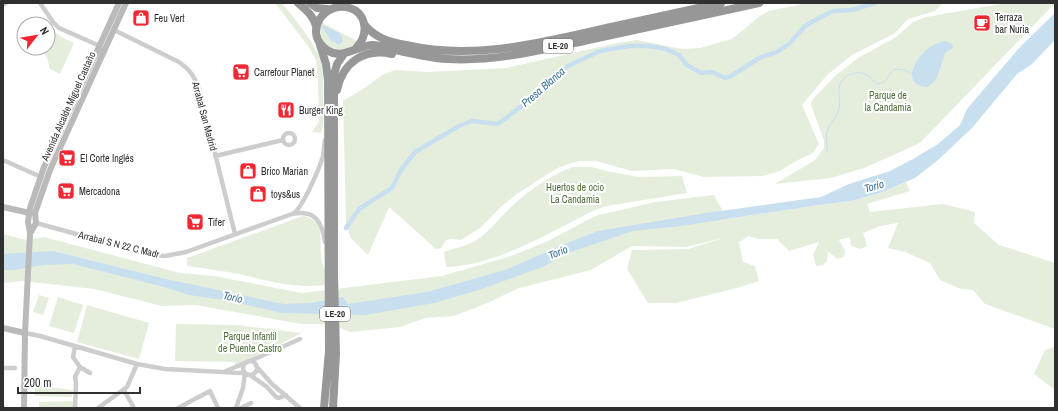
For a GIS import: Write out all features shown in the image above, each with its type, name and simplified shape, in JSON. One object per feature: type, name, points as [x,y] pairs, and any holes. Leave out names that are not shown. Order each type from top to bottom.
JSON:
[{"type":"highway","points":[[298,3],[309,12],[314,19],[316,34],[319,42],[329,51],[335,54],[344,54],[359,45],[364,35],[364,24],[360,15],[352,8],[344,6],[327,9],[317,8],[310,3]]},
{"type":"highway","name":"LE-20","points":[[364,24],[379,37],[398,44],[433,50],[462,52],[483,51],[544,42],[721,3]]},
{"type":"highway","name":"LE-20","points":[[356,48],[368,45],[437,58],[487,59],[511,56],[758,3]]},
{"type":"highway","points":[[316,26],[319,18],[327,9]]},
{"type":"highway","name":"LE-20","points":[[319,42],[327,70],[328,255],[331,276]]},
{"type":"highway","points":[[334,108],[337,98],[338,84],[342,74],[350,64],[363,55],[381,52],[420,60],[437,58]]},
{"type":"highway","name":"LE-20","points":[[333,408],[331,276],[335,68],[344,54]]},
{"type":"highway","name":"LE-20","points":[[324,408],[332,352]]},
{"type":"main road","name":"Avenida Alcalde Miguel Castaño","points":[[24,408],[25,334],[30,236],[41,177],[119,3]]},
{"type":"main road","name":"Avenida Alcalde Miguel Castaño","points":[[32,220],[49,174],[126,3]]},
{"type":"main road","points":[[3,207],[32,220]]},
{"type":"main road","points":[[3,328],[25,334]]},
{"type":"street","points":[[40,3],[59,28],[100,46],[102,53],[101,58]]},
{"type":"street","points":[[104,37],[114,30],[111,21]]},
{"type":"street","name":"Arrabal San Madrid","points":[[114,30],[179,62],[194,76],[199,89],[234,234]]},
{"type":"street","points":[[292,214],[299,208],[305,199],[323,158],[325,136],[328,129]]},
{"type":"street","points":[[215,156],[283,140]]},
{"type":"street","points":[[3,160],[41,177]]},
{"type":"street","points":[[305,199],[306,213],[314,216],[321,225],[328,255]]},
{"type":"street","name":"Arrabal S N 22 C Madr","points":[[32,220],[113,244],[155,255],[165,256],[186,252],[292,214],[306,213]]},
{"type":"street","points":[[25,334],[40,336],[137,364],[165,369],[245,373],[262,382],[276,397],[279,398],[286,395]]},
{"type":"street","points":[[224,372],[300,340]]},
{"type":"street","points":[[75,346],[74,357],[80,367],[90,373]]},
{"type":"street","points":[[250,375],[255,372],[255,365],[260,356]]},
{"type":"street","points":[[247,362],[255,365],[272,384],[300,408]]},
{"type":"street","points":[[236,408],[245,373],[243,369],[247,362]]},
{"type":"street","points":[[98,408],[127,388],[137,364]]},
{"type":"street","points":[[75,408],[75,377],[80,367]]},
{"type":"street","points":[[3,368],[15,368]]},
{"type":"street","points":[[124,390],[134,408]]},
{"type":"street","points":[[178,408],[210,391],[218,408]]},
{"type":"street","points":[[241,408],[251,403]]},
{"type":"green space","points":[[275,3],[282,3],[309,39],[321,62],[323,76],[324,116],[321,133],[312,132],[319,122],[316,60],[308,46]]},
{"type":"green space","points":[[807,3],[943,3],[935,11],[908,19],[895,33],[852,55],[827,75],[802,105],[819,144],[813,153],[780,171],[762,176],[704,177],[674,169],[632,171],[596,161],[579,161],[560,167],[549,173],[504,204],[480,228],[461,240],[446,240],[441,248],[436,249],[389,207],[368,255],[350,237],[346,221],[343,101],[382,75],[395,70],[427,72],[506,68],[617,43],[637,40],[682,49],[700,48],[732,39],[760,16],[769,11]]},
{"type":"green space","name":"Parque de la Candamia","points":[[1007,3],[1055,3],[920,143],[864,168],[831,178],[775,184],[815,160],[824,148],[824,140],[811,105],[812,100],[835,76],[858,58],[896,37],[913,22],[926,17]]},
{"type":"green space","points":[[321,22],[357,41],[350,47],[343,50],[330,48],[322,39],[320,31]]},
{"type":"green space","points":[[56,33],[74,43],[60,74],[50,69],[46,56],[56,56]]},
{"type":"green space","name":"Huertos de ocio La Candamia","points":[[573,167],[592,167],[639,177],[682,176],[687,193],[607,206],[595,210],[503,254],[484,261],[446,267],[444,252],[477,240],[488,231],[515,203],[556,174]]},
{"type":"green space","points":[[906,182],[910,191],[867,204],[870,212],[943,204],[975,212],[974,223],[999,245],[1055,263],[1055,329],[985,304],[973,290],[961,289],[940,280],[930,263],[905,252],[888,248],[898,223],[880,226],[863,233],[867,246],[860,249],[851,246],[850,237],[839,240],[845,250],[844,257],[837,259],[828,251],[827,261],[823,265],[816,266],[813,255],[819,242],[789,251],[777,239],[758,239],[749,236],[739,242],[743,262],[755,266],[759,281],[676,303],[648,303],[627,269],[632,250],[688,249],[723,238],[687,247],[632,246],[591,270],[519,288],[483,305],[453,316],[425,318],[400,327],[351,332],[329,324],[301,324],[196,305],[162,306],[94,289],[22,281],[3,283],[3,234],[26,240],[44,237],[180,273],[214,276],[302,293],[442,276],[511,256],[548,241],[595,216],[655,202],[714,195],[727,219],[851,201],[880,193]]},
{"type":"green space","points":[[303,216],[310,218],[315,222],[320,232],[321,257],[325,272],[325,285],[292,285],[271,282],[239,274],[187,266],[187,258]]},
{"type":"green space","points":[[39,295],[49,298],[43,315],[33,312]]},
{"type":"green space","points":[[58,297],[83,305],[74,333],[49,326]]},
{"type":"green space","points":[[87,305],[149,323],[139,359],[77,342]]},
{"type":"green space","name":"Parque Infantil de Puente Castro","points":[[176,324],[236,325],[302,333],[235,367],[235,362],[175,361]]},
{"type":"green space","points":[[1055,347],[1055,390],[1034,374],[1045,350]]},
{"type":"green space","points":[[35,385],[73,390],[72,397],[35,396]]},
{"type":"green space","points":[[73,401],[73,408],[39,408],[39,402]]},
{"type":"water","name":"Torío","points":[[1055,13],[1055,40],[1031,65],[1017,74],[972,128],[938,160],[915,178],[880,193],[851,201],[681,226],[633,231],[565,254],[545,266],[479,290],[434,303],[365,315],[282,313],[230,301],[189,295],[164,287],[73,264],[44,265],[3,270],[3,254],[53,251],[166,279],[284,304],[311,303],[343,297],[348,304],[427,292],[505,270],[598,231],[706,213],[821,197],[849,184],[890,171],[938,144],[960,125],[967,109],[1020,47]]},
{"type":"water","points":[[323,25],[341,34],[343,42],[338,45],[334,41],[332,42],[321,27]]},
{"type":"water","points":[[945,41],[953,46],[952,49],[945,53],[937,78],[928,87],[919,85],[914,81],[912,75],[913,69],[917,62],[927,49],[933,45]]},
{"type":"waterway","name":"Presa Blanca","points":[[346,228],[359,209],[392,188],[401,170],[415,152],[459,126],[472,121],[498,124],[540,92],[568,66],[600,51],[629,46],[649,46],[666,49],[679,55],[687,65],[701,73],[712,72],[725,78],[731,76],[761,57],[777,52],[790,43],[805,26],[819,18],[833,11],[852,10],[875,3]]},
{"type":"waterway","points":[[827,152],[827,131],[838,112],[840,106],[839,88],[845,77],[852,74],[861,73],[868,76],[877,84],[883,82],[895,69],[905,70],[911,74]]},
{"type":"place","name":"Feu Vert","points":[[141,18]]},
{"type":"place","name":"Terraza bar Nuria","points":[[982,23]]},
{"type":"place","name":"Carrefour Planet","points":[[241,72]]},
{"type":"place","name":"Burger King","points":[[286,110]]},
{"type":"place","name":"El Corte Inglés","points":[[67,158]]},
{"type":"place","name":"Brico Marian","points":[[248,171]]},
{"type":"place","name":"Mercadona","points":[[66,191]]},
{"type":"place","name":"toys&us","points":[[258,194]]},
{"type":"place","name":"Tifer","points":[[195,222]]}]
